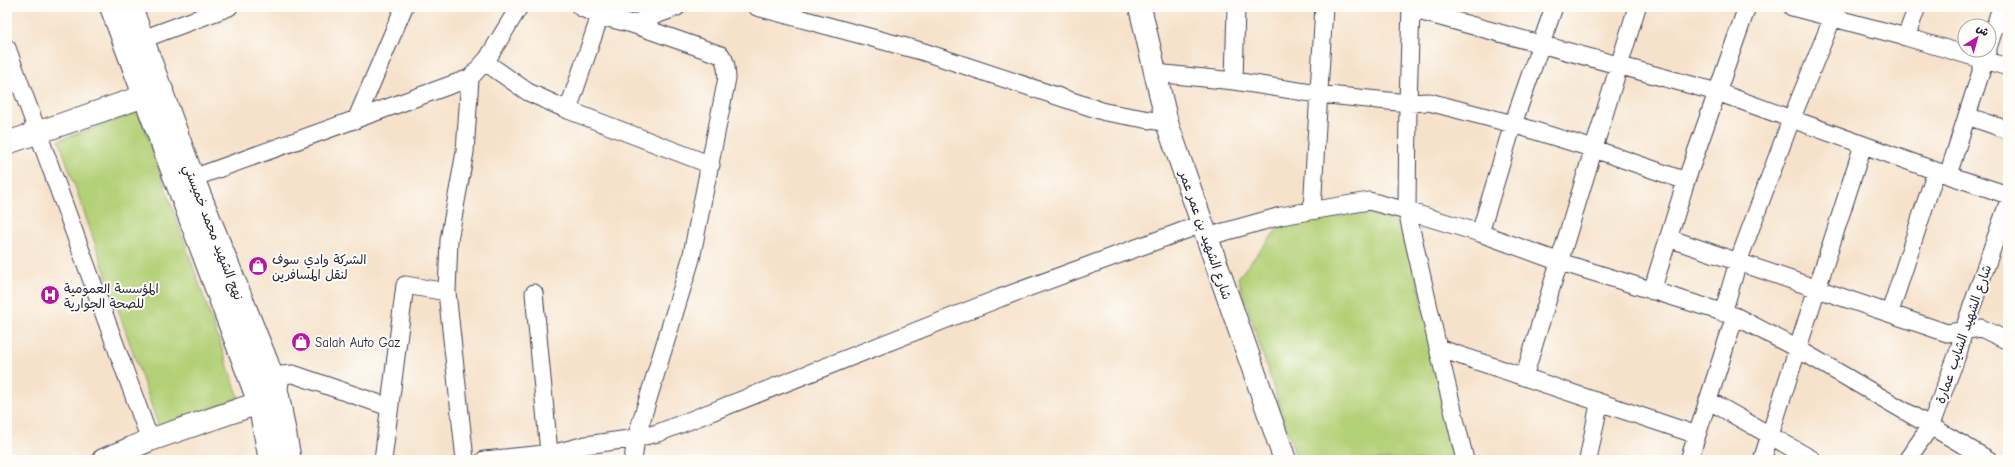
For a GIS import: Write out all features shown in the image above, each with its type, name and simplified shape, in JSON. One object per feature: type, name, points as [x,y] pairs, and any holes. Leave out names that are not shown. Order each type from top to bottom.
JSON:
[{"type":"main road","name":"نهج الشهيد محمد خميستي","points":[[111,7],[154,93],[193,178],[249,322],[267,362],[270,460]]},
{"type":"main road","name":"نهج الشهيد محمد خميستي","points":[[131,7],[143,39],[154,93],[290,460]]},
{"type":"main road","name":"شارع الشهيد بن عمر عمر","points":[[1140,7],[1167,123],[1285,460]]},
{"type":"main road","points":[[7,143],[39,134],[154,93]]},
{"type":"main road","points":[[103,460],[150,440],[268,400]]},
{"type":"street","points":[[143,39],[229,7]]},
{"type":"street","points":[[356,120],[404,7]]},
{"type":"street","points":[[193,178],[470,78],[485,62],[519,7]]},
{"type":"street","points":[[580,7],[600,16],[632,24],[721,55],[726,64],[727,78],[711,165],[691,259],[636,452]]},
{"type":"street","points":[[632,24],[677,7]]},
{"type":"street","points":[[757,7],[921,51],[1105,112],[1167,123]]},
{"type":"street","points":[[1234,81],[1236,7]]},
{"type":"street","points":[[1312,210],[1324,7]]},
{"type":"street","points":[[1480,234],[1513,124],[1554,7]]},
{"type":"street","points":[[1524,377],[1637,7]]},
{"type":"street","points":[[1652,291],[1686,181],[1747,7]]},
{"type":"street","points":[[1792,7],[1835,12],[1906,37],[1957,46]]},
{"type":"street","points":[[1906,37],[1917,7]]},
{"type":"street","points":[[1997,20],[2001,7]]},
{"type":"street","points":[[1465,460],[1407,211],[1411,8],[1541,46],[1717,92],[1791,120],[2008,195]]},
{"type":"street","points":[[1689,460],[1708,400],[1729,314],[1738,262],[1791,120],[1835,12]]},
{"type":"street","points":[[568,110],[600,16]]},
{"type":"street","points":[[7,48],[150,440]]},
{"type":"street","points":[[1890,312],[1942,173],[1967,116],[1985,58]]},
{"type":"street","points":[[1995,58],[2008,67]]},
{"type":"street","points":[[485,62],[528,92],[568,110],[711,165]]},
{"type":"street","points":[[1155,73],[1234,81],[1318,94],[1408,103],[1429,102],[1513,124],[1594,149],[1686,181]]},
{"type":"street","points":[[465,460],[447,292],[449,240],[465,152],[470,78]]},
{"type":"street","points":[[1967,116],[2008,130]]},
{"type":"street","points":[[1762,460],[1863,145]]},
{"type":"street","points":[[484,460],[553,455],[586,445],[636,452],[658,433],[1000,298],[1204,231],[1312,210],[1369,201],[1407,211],[1480,234],[1560,262],[1729,314],[1798,349],[1989,460]]},
{"type":"street","name":"شارع الشهيد الشايب عمارة","points":[[1907,460],[1930,427],[1959,350],[1964,329],[2002,240],[2008,203]]},
{"type":"street","points":[[1668,238],[1890,312],[1946,333],[1964,329],[1981,328],[2008,341]]},
{"type":"street","points":[[383,460],[405,285],[447,292]]},
{"type":"street","points":[[534,293],[553,455]]},
{"type":"street","points":[[1438,348],[1599,404],[1697,435]]},
{"type":"street","points":[[268,400],[281,375],[293,374],[389,407]]},
{"type":"street","points":[[1708,400],[1771,434],[1813,460]]},
{"type":"street","points":[[1588,460],[1599,404]]},
{"type":"green space","points":[[139,112],[239,398],[159,427],[59,140]]},
{"type":"green space","points":[[1361,213],[1403,222],[1461,460],[1297,460],[1238,278],[1280,226]]},
{"type":"place","name":"الشركة وادي سوف لنقل المسافرين","points":[[258,266]]},
{"type":"place","name":"المؤسسة العمومية للصحة الجوارية","points":[[50,295]]},
{"type":"place","name":"Salah Auto Gaz","points":[[301,342]]}]
